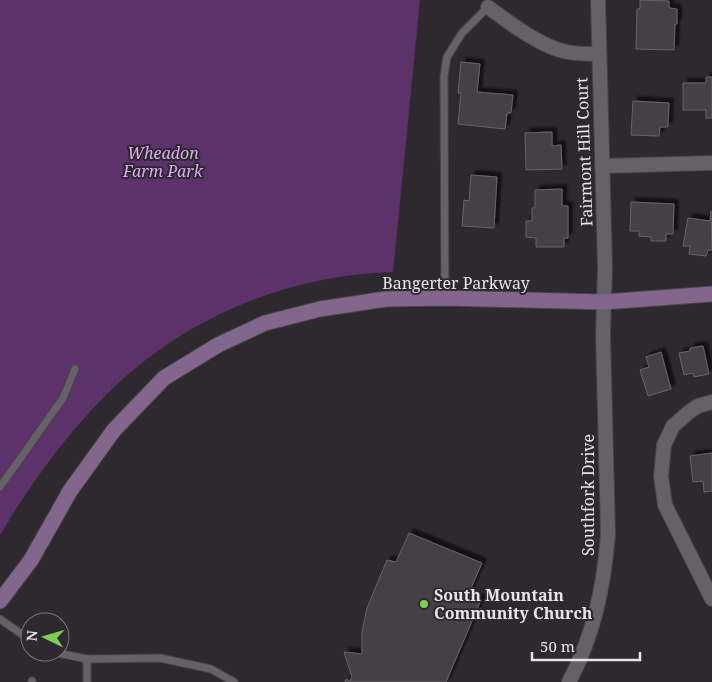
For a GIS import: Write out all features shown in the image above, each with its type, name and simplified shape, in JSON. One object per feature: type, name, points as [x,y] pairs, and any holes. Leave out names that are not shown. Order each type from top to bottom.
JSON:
[{"type":"main road","name":"Bangerter Parkway","points":[[0,601],[31,560],[70,492],[114,430],[164,378],[218,345],[265,323],[320,309],[386,298],[604,302],[712,294]]},
{"type":"street","name":"Fairmont Hill Court","points":[[598,0],[605,267],[604,302]]},
{"type":"street","points":[[488,8],[519,30],[556,49],[583,54],[599,54]]},
{"type":"street","points":[[602,166],[712,164]]},
{"type":"street","name":"Southfork Drive","points":[[569,682],[595,620],[606,564],[608,524],[604,302]]},
{"type":"street","points":[[712,402],[698,406],[674,426],[664,445],[660,476],[665,505],[712,599]]},
{"type":"lane","points":[[445,298],[444,76],[447,57],[462,33],[488,8]]},
{"type":"lane","points":[[0,487],[63,398],[75,369]]},
{"type":"lane","points":[[0,619],[20,633]]},
{"type":"lane","points":[[70,656],[87,659],[160,658],[211,669],[234,682]]},
{"type":"lane","points":[[87,659],[87,682]]},
{"type":"green space","name":"Wheadon Farm Park","points":[[0,0],[420,0],[393,272],[353,275],[275,292],[237,306],[201,324],[167,345],[135,369],[90,412],[36,480],[0,535]]},
{"type":"building","points":[[640,0],[669,1],[669,8],[677,9],[674,50],[636,49],[637,9],[640,9]]},
{"type":"building","points":[[461,62],[480,64],[477,92],[513,95],[511,113],[507,113],[505,129],[458,124]]},
{"type":"building","points":[[706,77],[712,77],[712,118],[706,118],[706,110],[683,110],[683,83],[706,83]]},
{"type":"building","points":[[633,101],[669,103],[668,127],[660,127],[659,136],[631,135]]},
{"type":"building","points":[[552,132],[552,146],[561,145],[562,169],[526,170],[525,133]]},
{"type":"building","points":[[471,175],[497,177],[494,228],[462,226],[464,200],[469,201]]},
{"type":"building","points":[[562,189],[562,206],[568,206],[568,238],[564,238],[564,247],[536,247],[536,238],[526,237],[526,221],[532,221],[532,208],[535,208],[535,190]]},
{"type":"building","points":[[631,202],[674,204],[673,234],[666,234],[666,241],[651,241],[651,237],[639,236],[639,231],[630,231]]},
{"type":"building","points":[[711,211],[712,250],[708,250],[706,256],[689,254],[690,246],[683,246],[688,218],[710,221]]},
{"type":"building","points":[[703,346],[709,374],[694,377],[693,373],[684,375],[679,353],[690,351],[690,348]]},
{"type":"building","points":[[661,352],[671,389],[648,396],[640,370],[649,367],[646,357]]},
{"type":"building","points":[[712,453],[712,491],[704,492],[703,481],[693,482],[690,456]]},
{"type":"building","name":"South Mountain Community Church","points":[[409,533],[482,563],[468,595],[481,600],[446,682],[345,682],[346,679],[350,681],[352,677],[344,652],[362,654],[362,632],[367,608],[387,560],[396,562]]},
{"type":"place","name":"South Mountain Community Church","points":[[424,604]]}]
